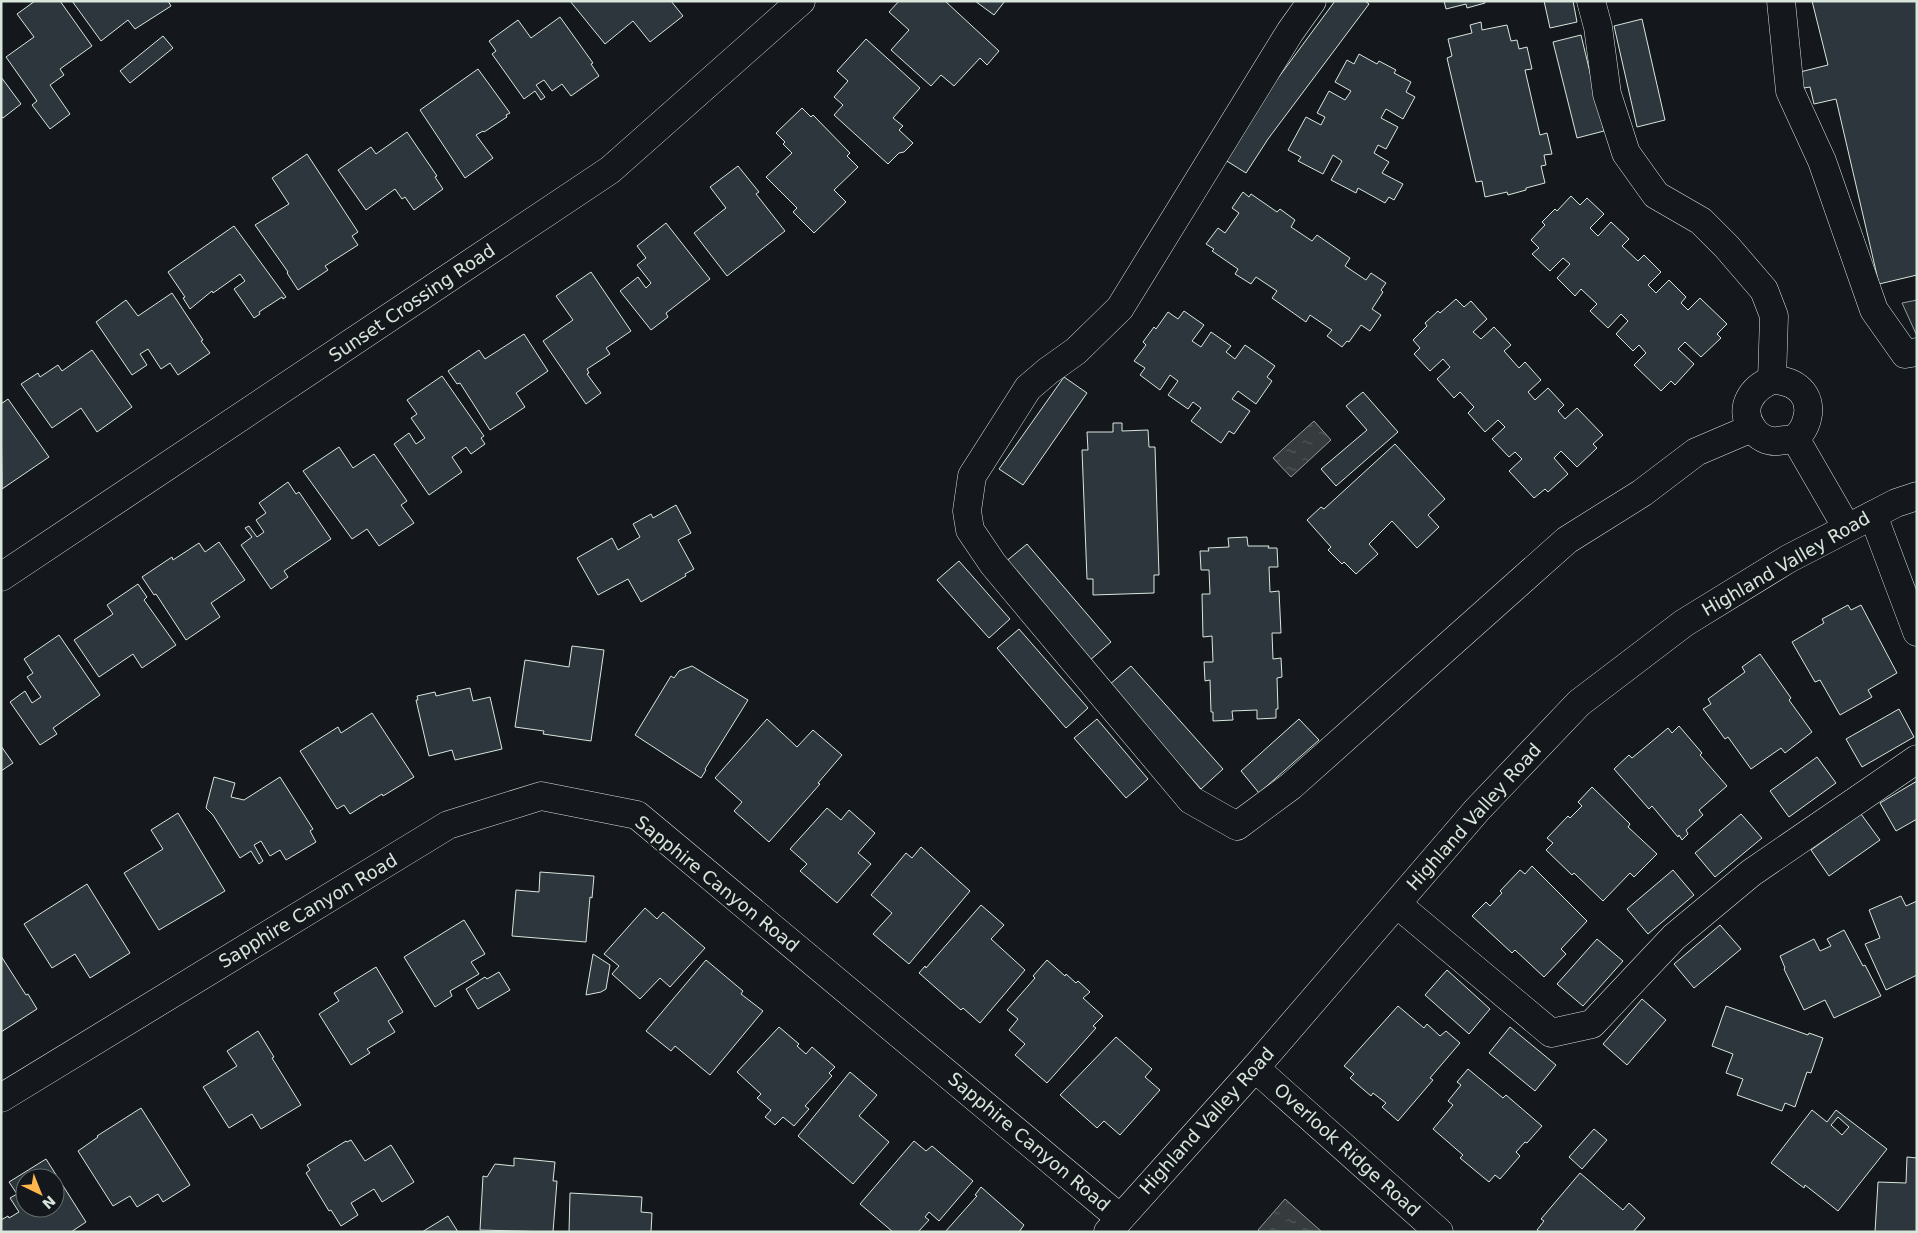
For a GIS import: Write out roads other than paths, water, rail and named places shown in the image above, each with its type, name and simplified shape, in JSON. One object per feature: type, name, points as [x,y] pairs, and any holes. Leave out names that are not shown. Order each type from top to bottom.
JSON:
[{"type":"street","name":"Sunset Crossing Road","points":[[1,577],[610,170],[801,1]]},
{"type":"street","points":[[1312,1],[1290,32],[1120,308],[1076,351],[1048,370],[1028,388],[972,476],[969,493],[967,510],[970,530],[993,564],[1191,800],[1237,826],[1291,786],[1567,540],[1642,494],[1696,452],[1752,428]]},
{"type":"street","points":[[1591,1],[1598,27],[1607,94],[1626,153],[1656,195],[1701,221],[1727,247],[1764,290],[1774,316],[1772,380]]},
{"type":"street","points":[[1781,1],[1790,91],[1822,161],[1874,310],[1905,354],[1917,352]]},
{"type":"street","points":[[1772,380],[1784,380],[1795,385],[1804,394],[1808,405],[1808,417],[1804,428],[1795,438],[1771,442],[1760,437],[1752,428],[1747,417],[1747,405],[1752,394],[1760,385],[1772,380]]},
{"type":"street","points":[[1795,438],[1848,528]]},
{"type":"street","name":"Highland Valley Road","points":[[1114,1225],[1255,1068],[1477,810],[1579,703],[1684,623],[1788,559],[1896,503],[1917,496]]},
{"type":"street","points":[[1873,515],[1917,632]]},
{"type":"street","points":[[1397,904],[1551,1034],[1592,1024],[1674,937],[1751,873],[1917,759]]},
{"type":"street","name":"Sapphire Canyon Road","points":[[1,1098],[448,825],[541,796],[637,815],[1114,1225]]},
{"type":"street","name":"Overlook Ridge Road","points":[[1255,1068],[1440,1232]]},
{"type":"water","points":[[1314,421],[1331,440],[1291,477],[1273,458]]},
{"type":"water","points":[[1285,1199],[1322,1232],[1260,1232],[1258,1230]]}]
